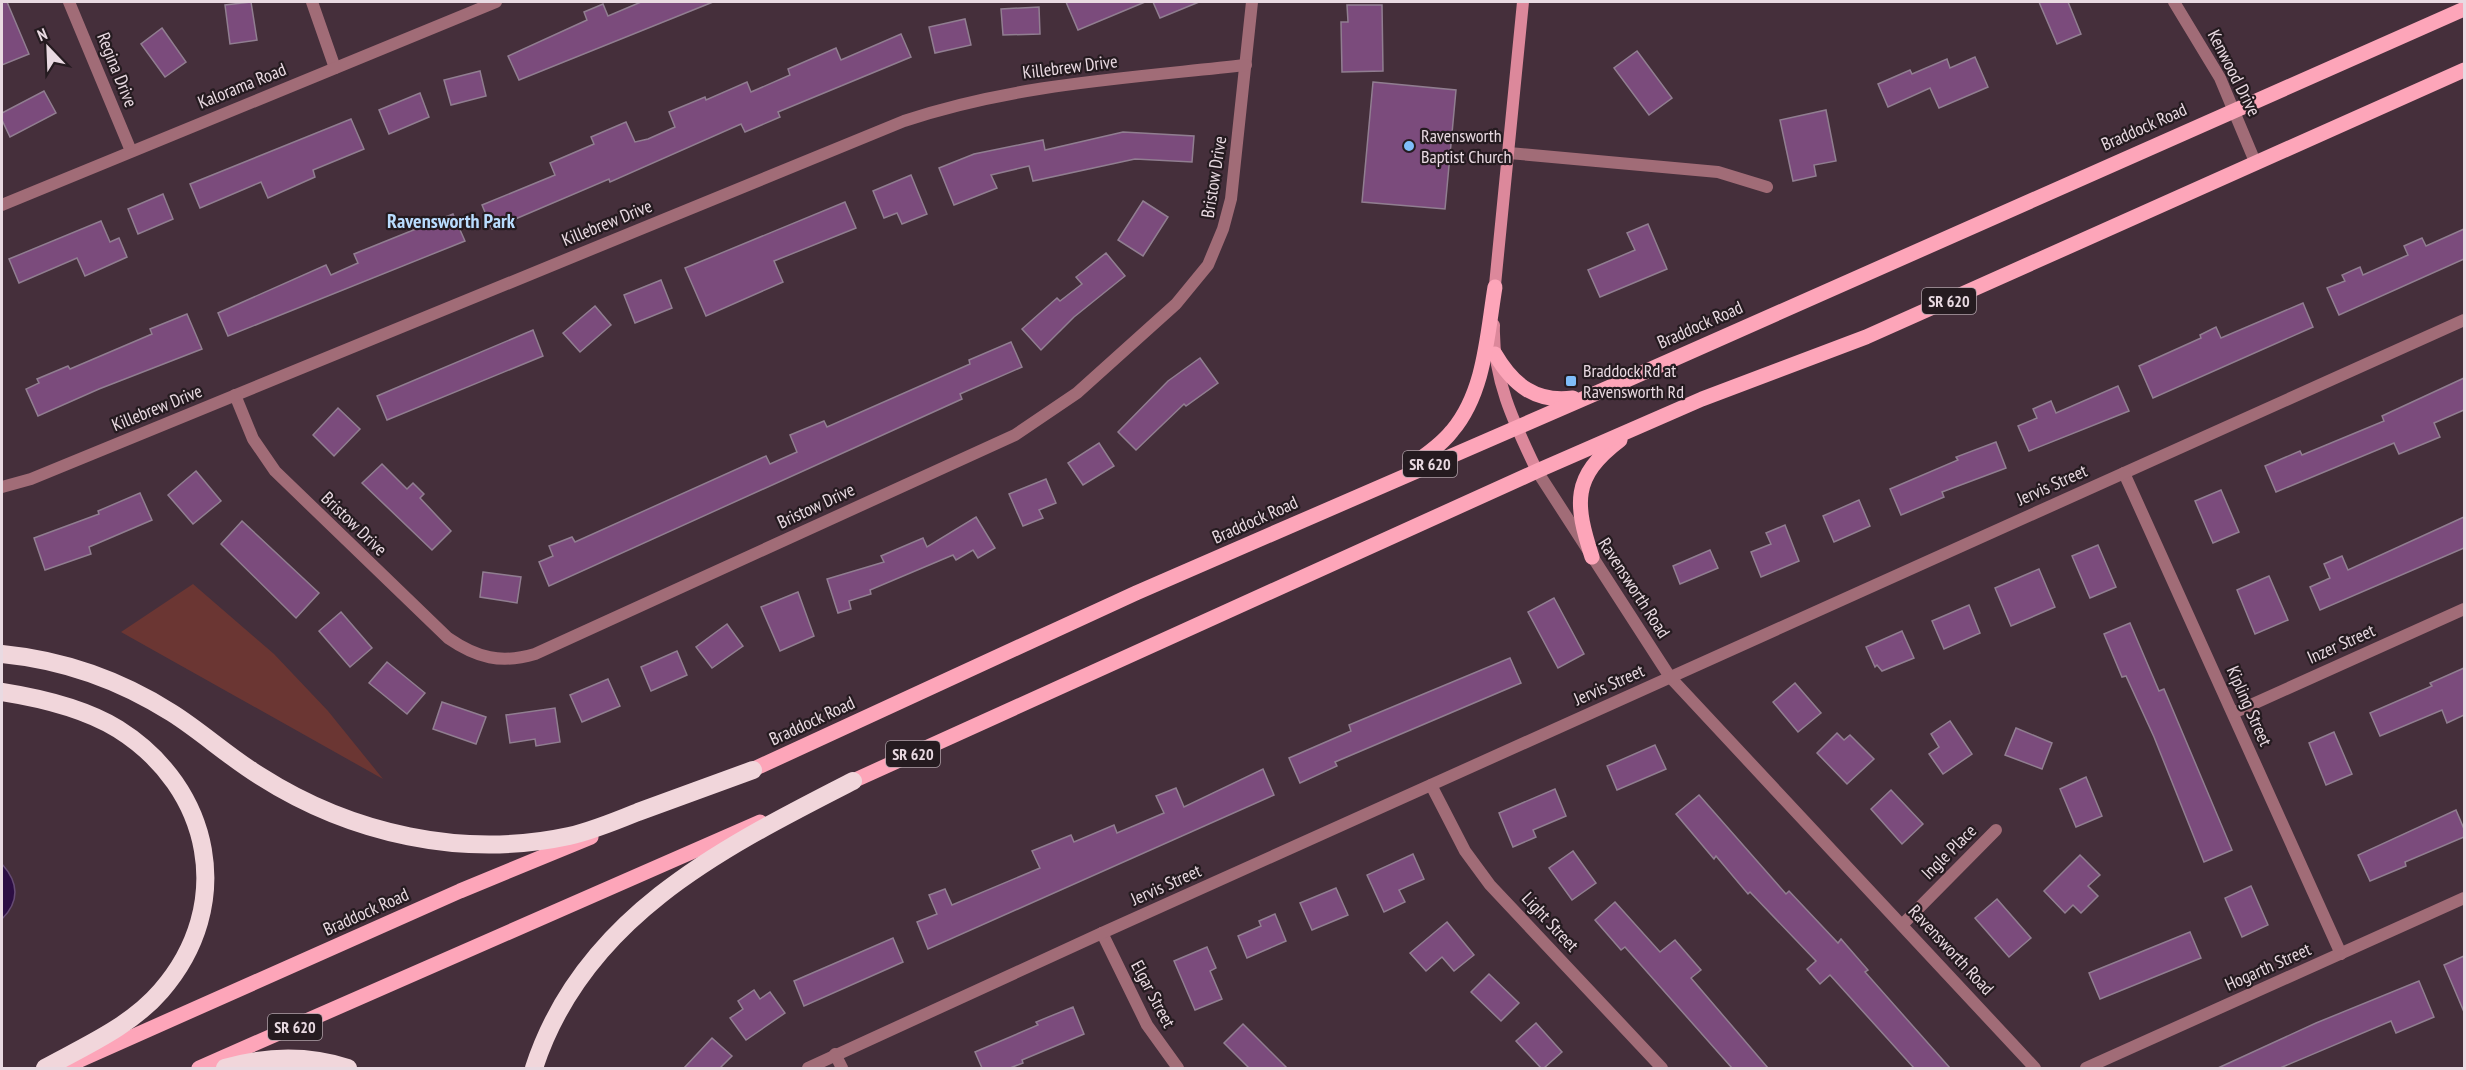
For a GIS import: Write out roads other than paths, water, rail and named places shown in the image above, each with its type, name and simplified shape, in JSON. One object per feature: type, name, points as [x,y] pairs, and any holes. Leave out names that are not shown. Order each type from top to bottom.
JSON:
[{"type":"highway","points":[[2,654],[58,663],[107,679],[173,713],[259,776],[304,802],[339,817],[381,830],[438,841],[479,846],[571,836],[753,770]]},
{"type":"highway","points":[[2,692],[38,698],[71,708],[116,728],[137,742],[174,782],[187,803],[204,844],[207,863],[206,886],[195,933],[182,962],[162,990],[138,1015],[45,1068]]},
{"type":"highway","points":[[534,1068],[552,1026],[571,994],[592,961],[621,930],[694,868],[747,835],[853,781]]},
{"type":"highway","points":[[225,1068],[268,1059],[295,1058],[332,1063],[348,1068]]},
{"type":"main road","name":"Ravensworth Road","points":[[1523,2],[1495,287],[1496,354],[1499,377],[1516,427],[1537,471]]},
{"type":"main road","name":"Braddock Road","points":[[62,1068],[460,891],[753,770],[1136,592],[1588,396],[2464,9]]},
{"type":"main road","name":"SR 620","points":[[199,1068],[853,781],[1537,471],[1702,399],[1866,337],[2464,70]]},
{"type":"main road","points":[[1344,502],[1410,467],[1435,449],[1454,430],[1474,393],[1480,374],[1495,287]]},
{"type":"main road","points":[[1496,354],[1511,377],[1538,397],[1557,400],[1588,396]]},
{"type":"main road","points":[[1592,557],[1581,521],[1579,501],[1584,482],[1609,448],[1636,428]]},
{"type":"street","name":"Regina Drive","points":[[69,2],[131,151]]},
{"type":"street","points":[[312,2],[335,68]]},
{"type":"street","name":"Kalorama Road","points":[[2,205],[496,2]]},
{"type":"street","name":"Bristow Drive","points":[[235,395],[253,439],[274,471],[448,638],[466,650],[495,660],[519,659],[535,654],[1015,435],[1077,393],[1176,304],[1208,265],[1217,247],[1232,200],[1252,2]]},
{"type":"street","name":"Kenwood Drive","points":[[2174,2],[2220,78],[2256,164]]},
{"type":"street","name":"Killebrew Drive","points":[[2,487],[31,479],[904,121],[947,106],[1031,88],[1246,65]]},
{"type":"street","points":[[1509,153],[1718,172],[1767,187]]},
{"type":"street","name":"Jervis Street","points":[[835,1054],[2464,320]]},
{"type":"street","name":"Ravensworth Road","points":[[1537,471],[1670,677],[2035,1068]]},
{"type":"street","name":"Kipling Street","points":[[2124,473],[2341,954]]},
{"type":"street","name":"Inzer Street","points":[[2233,713],[2464,609]]},
{"type":"street","name":"Light Street","points":[[1431,785],[1465,851],[1490,885],[1662,1068]]},
{"type":"street","name":"Ingle Place","points":[[1902,925],[1996,830]]},
{"type":"street","name":"Hogarth Street","points":[[2086,1068],[2464,898]]},
{"type":"street","name":"Elgar Street","points":[[1102,933],[1147,1025],[1178,1068]]},
{"type":"street","points":[[808,1068],[835,1054],[842,1068]]},
{"type":"place","name":"Ravensworth Baptist Church","points":[[1409,146]]},
{"type":"place","name":"Braddock Rd at Ravensworth Rd","points":[[1571,381]]},
{"type":"district","name":"Ravensworth Park","points":[[451,221]]}]
